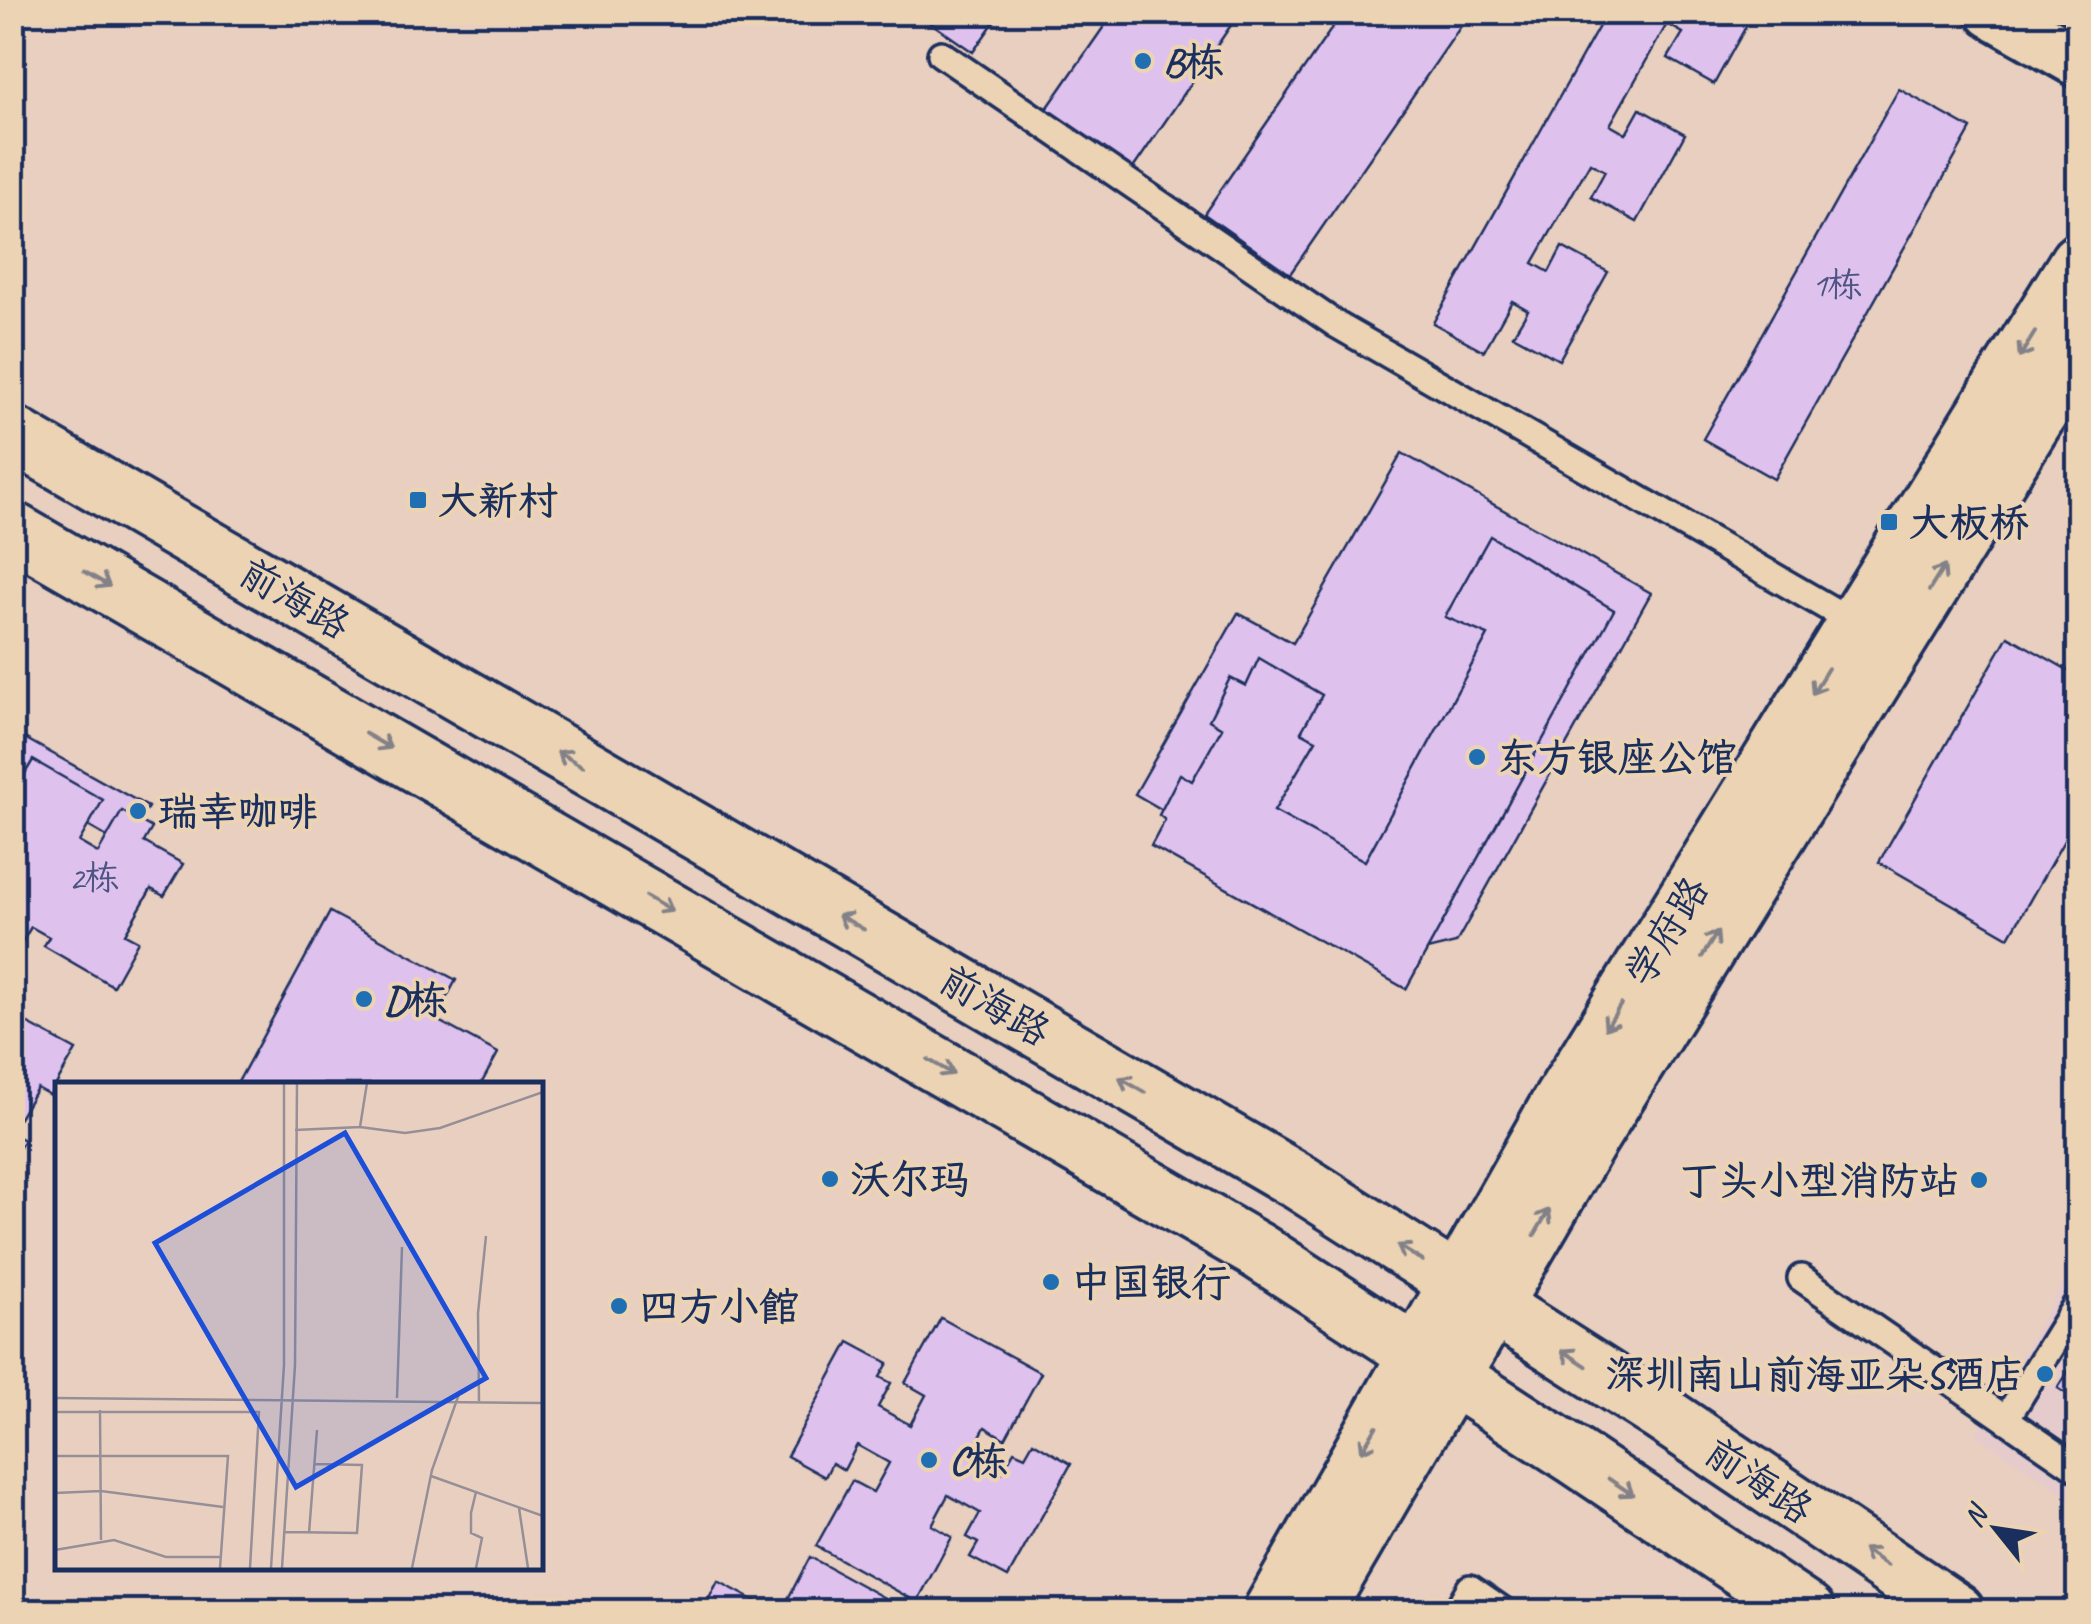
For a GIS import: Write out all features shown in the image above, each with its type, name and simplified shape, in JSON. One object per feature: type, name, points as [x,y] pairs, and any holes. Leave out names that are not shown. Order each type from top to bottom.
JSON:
[{"type":"main road","name":"学府路","points":[[1875,635],[2078,262]]},
{"type":"main road","name":"学府路","points":[[1272,1612],[1434,1365],[1475,1295],[1556,1109],[1875,635],[2078,350]]},
{"type":"main road","name":"前海路","points":[[12,434],[1301,1184],[1659,1412],[1956,1612]]},
{"type":"main road","name":"前海路","points":[[12,530],[1258,1251],[1807,1612]]},
{"type":"main road","name":"学府路","points":[[1315,1612],[1434,1365]]},
{"type":"street","points":[[1992,12],[2078,61]]},
{"type":"lane","points":[[942,54],[1337,325],[1875,635]]},
{"type":"lane","points":[[1801,1278],[2078,1469]]},
{"type":"lane","points":[[2006,1419],[2078,1302]]},
{"type":"lane","points":[[1456,1612],[1470,1588],[1505,1612]]},
{"type":"shaded area","name":"深圳南山前海亚朵S酒店","points":[[2078,1257],[2078,1503],[1976,1435]]},
{"type":"building","points":[[915,12],[1001,12],[973,52]]},
{"type":"building","name":"B栋","points":[[1114,12],[1240,12],[1132,170],[1046,110]]},
{"type":"building","points":[[1343,12],[1464,12],[1468,16],[1290,274],[1204,214]]},
{"type":"building","points":[[1607,12],[1754,12],[1714,84],[1668,58],[1683,33],[1667,24],[1610,125],[1626,134],[1640,109],[1685,134],[1637,222],[1591,197],[1605,171],[1590,163],[1533,263],[1549,272],[1562,247],[1608,272],[1559,360],[1513,335],[1528,310],[1512,301],[1484,351],[1433,323]]},
{"type":"building","points":[[1899,89],[1971,129],[1774,479],[1703,439]]},
{"type":"building","points":[[1402,453],[1651,593],[1456,943],[1411,954],[1135,794],[1238,613],[1293,643]]},
{"type":"building","name":"东方银座公馆","points":[[1490,536],[1614,610],[1406,989],[1151,846],[1165,820],[1159,815],[1180,774],[1192,781],[1222,728],[1209,720],[1230,678],[1246,686],[1259,658],[1322,695],[1301,732],[1316,740],[1274,811],[1365,861],[1488,635],[1445,617]]},
{"type":"building","points":[[2008,636],[2078,676],[2078,816],[2009,937],[1879,862]]},
{"type":"building","points":[[12,731],[148,807],[125,847],[12,783]]},
{"type":"building","points":[[33,760],[103,800],[79,842],[98,853],[122,811],[152,828],[144,842],[183,864],[164,896],[151,889],[125,934],[138,941],[113,986],[44,946],[49,937],[31,927],[12,959],[12,835],[21,819],[12,814],[12,795]]},
{"type":"building","name":"D栋","points":[[330,912],[456,980],[435,1019],[498,1053],[482,1082],[238,1082]]},
{"type":"building","points":[[12,1015],[76,1050],[50,1095],[37,1088],[12,1130]]},
{"type":"building","points":[[12,1134],[24,1140],[12,1161]]},
{"type":"building","name":"C栋","points":[[941,1318],[1041,1373],[1005,1439],[985,1427],[969,1457],[1001,1474],[1014,1451],[1025,1456],[1033,1442],[1071,1464],[1008,1577],[970,1557],[978,1543],[967,1537],[980,1513],[948,1495],[932,1525],[952,1537],[917,1602],[816,1546],[852,1481],[873,1492],[889,1463],[857,1445],[844,1470],[832,1463],[825,1477],[787,1456],[849,1342],[888,1363],[880,1377],[891,1383],[878,1407],[910,1425],[926,1395],[905,1383]]},
{"type":"building","points":[[2078,1356],[2078,1401],[2058,1388]]},
{"type":"building","points":[[810,1557],[910,1612],[781,1612]]},
{"type":"building","points":[[718,1581],[757,1602],[751,1612],[702,1612]]},
{"type":"place","name":"B栋","points":[[1143,61]]},
{"type":"place","name":"大新村","points":[[418,500]]},
{"type":"place","name":"大板桥","points":[[1889,522]]},
{"type":"place","name":"东方银座公馆","points":[[1477,757]]},
{"type":"place","name":"瑞幸咖啡","points":[[138,811]]},
{"type":"place","name":"D栋","points":[[364,999]]},
{"type":"place","name":"沃尔玛","points":[[830,1179]]},
{"type":"place","name":"丁头小型消防站","points":[[1979,1180]]},
{"type":"place","name":"中国银行","points":[[1051,1282]]},
{"type":"place","name":"四方小館","points":[[619,1306]]},
{"type":"place","name":"深圳南山前海亚朵S酒店","points":[[2045,1374]]},
{"type":"place","name":"C栋","points":[[929,1460]]}]
